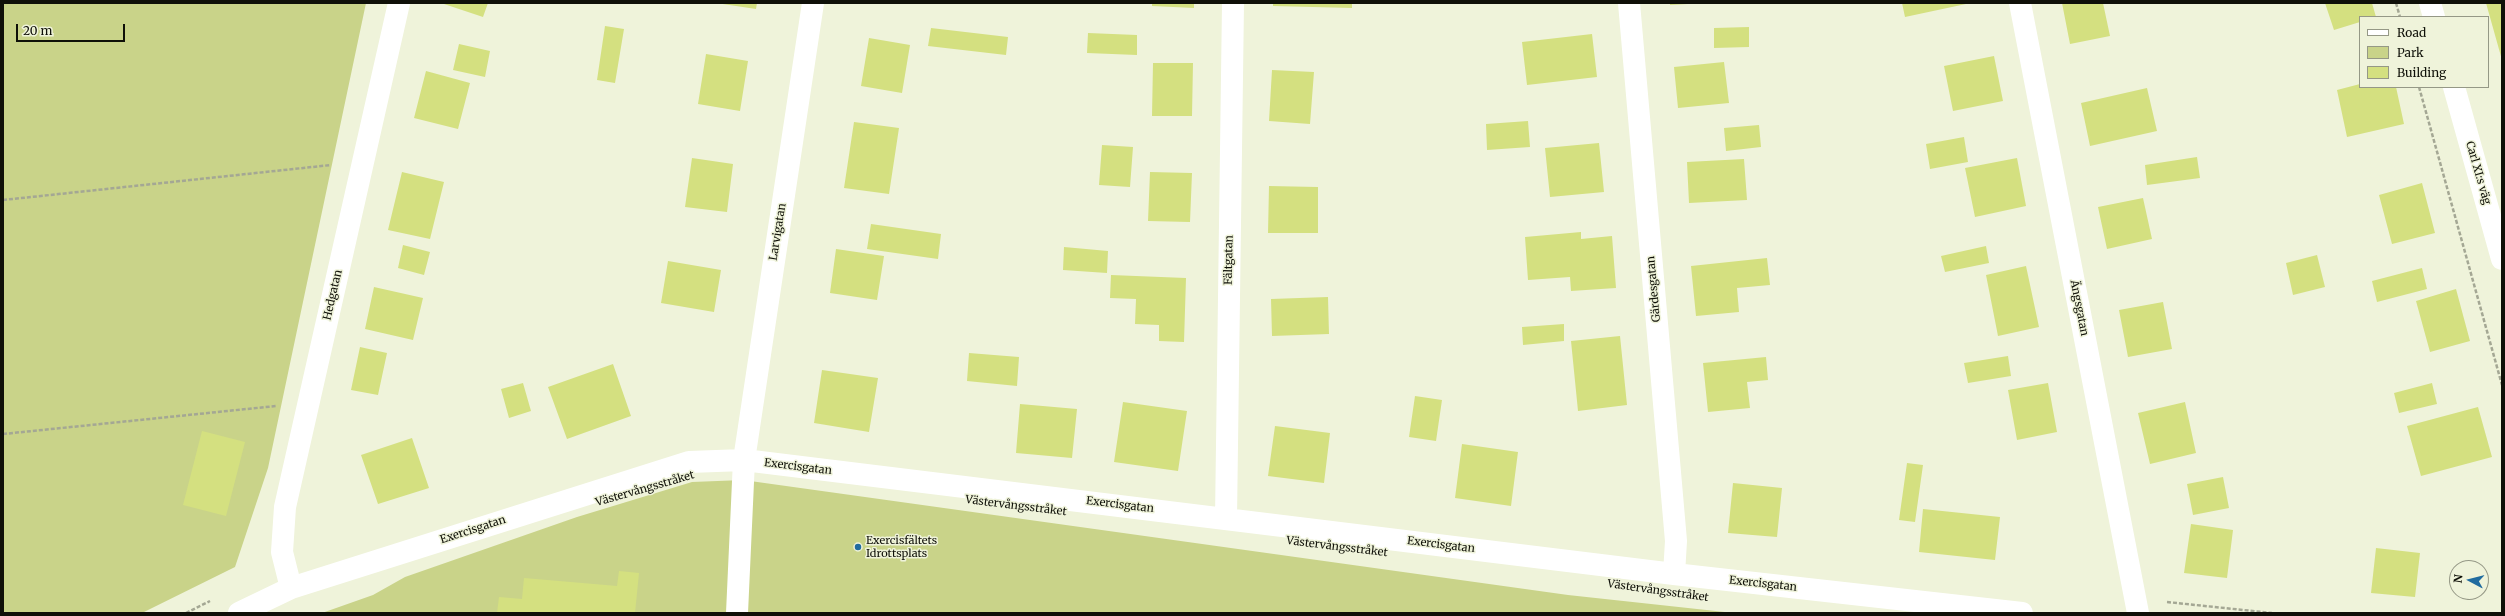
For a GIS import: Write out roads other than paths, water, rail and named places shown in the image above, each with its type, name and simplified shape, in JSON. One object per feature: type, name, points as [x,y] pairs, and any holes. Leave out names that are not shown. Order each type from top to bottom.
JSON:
[{"type":"street","name":"Hedgatan","points":[[291,588],[282,552],[285,507],[399,3]]},
{"type":"street","name":"Larvigatan","points":[[737,613],[744,460],[813,3]]},
{"type":"street","name":"Fältgatan","points":[[1226,518],[1233,3]]},
{"type":"street","name":"Gärdesgatan","points":[[1629,3],[1676,541],[1674,574]]},
{"type":"street","name":"Ängsgatan","points":[[2020,3],[2136,606]]},
{"type":"street","points":[[2430,3],[2434,16]]},
{"type":"street","name":"Carl XI:s väg","points":[[2454,88],[2502,259]]},
{"type":"street","name":"Exercisgatan","points":[[239,613],[291,588],[689,462],[744,460],[1674,574],[2022,613]]},
{"type":"place","name":"Exercisfältets Idrottsplats","points":[[858,547]]}]
